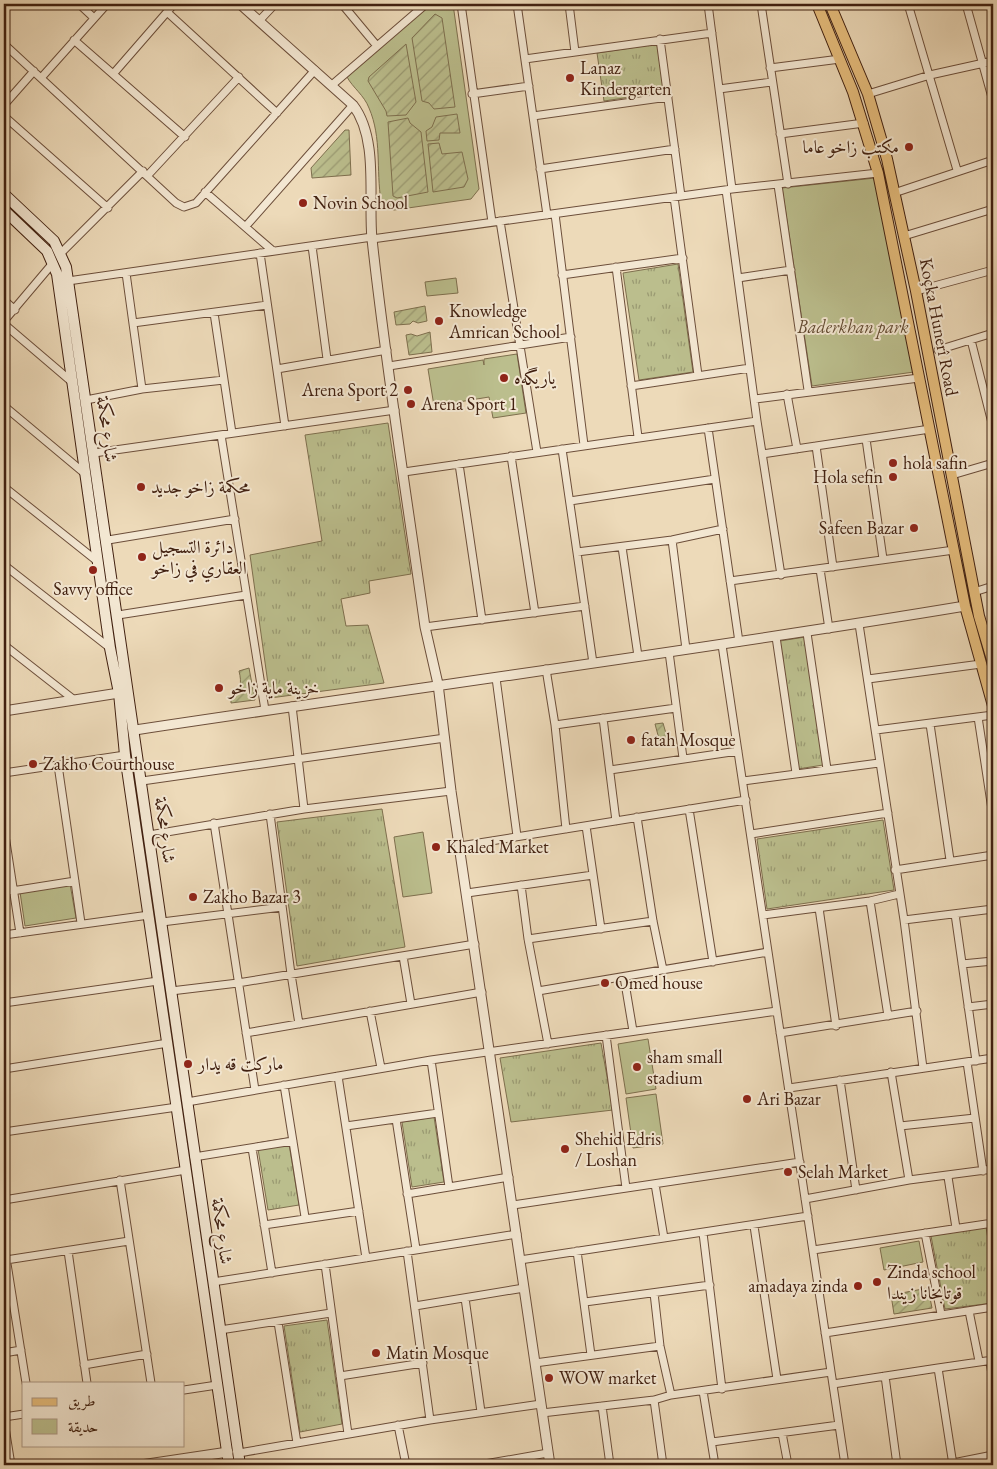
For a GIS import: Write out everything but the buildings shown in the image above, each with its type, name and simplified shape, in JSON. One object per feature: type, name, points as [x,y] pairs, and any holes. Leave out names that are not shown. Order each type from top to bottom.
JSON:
[{"type":"main road","points":[[817,4],[864,123],[878,173],[965,606],[993,706]]},
{"type":"main road","name":"Koçka Hunerî Road","points":[[832,4],[868,94],[883,143],[916,291],[974,592],[990,641],[993,663]]},
{"type":"main road","points":[[871,147],[883,143]]},
{"type":"main road","name":"شارع محكمة","points":[[4,194],[45,230],[61,254],[68,281],[108,540],[187,1102],[217,1385],[230,1465]]},
{"type":"main road","name":"شارع محكمة","points":[[4,210],[38,241],[53,263],[73,382],[83,472],[110,648],[119,693],[125,755],[186,1170],[198,1212]]},
{"type":"main road","points":[[87,496],[100,494]]},
{"type":"main road","name":"شارع محكمة","points":[[200,1230],[213,1282],[240,1465]]},
{"type":"street","points":[[79,4],[94,18]]},
{"type":"street","points":[[42,78],[107,4]]},
{"type":"street","points":[[114,73],[174,4]]},
{"type":"street","points":[[240,4],[353,105],[363,121],[368,138],[372,238],[395,410],[425,627],[438,684],[550,1465]]},
{"type":"street","points":[[259,21],[275,4]]},
{"type":"street","points":[[342,4],[377,46]]},
{"type":"street","points":[[332,85],[426,4]]},
{"type":"street","points":[[461,4],[472,94],[492,222]]},
{"type":"street","points":[[517,4],[547,215]]},
{"type":"street","points":[[570,4],[576,52]]},
{"type":"street","points":[[708,4],[719,89],[738,278],[757,421],[781,575]]},
{"type":"street","points":[[761,4],[788,184]]},
{"type":"street","points":[[908,4],[957,170]]},
{"type":"street","points":[[966,4],[993,101]]},
{"type":"street","points":[[167,12],[277,113]]},
{"type":"street","points":[[525,59],[660,39],[712,34]]},
{"type":"street","points":[[660,39],[675,149],[682,258],[698,376]]},
{"type":"street","points":[[74,40],[185,137]]},
{"type":"street","points":[[4,44],[146,173],[176,203],[184,207],[196,203],[315,70]]},
{"type":"street","points":[[770,68],[840,59]]},
{"type":"street","points":[[868,94],[930,75],[993,62]]},
{"type":"street","points":[[4,106],[34,71]]},
{"type":"street","points":[[61,254],[185,137],[238,77]]},
{"type":"street","points":[[719,89],[772,82]]},
{"type":"street","points":[[472,94],[528,86]]},
{"type":"street","points":[[533,116],[668,96]]},
{"type":"street","points":[[246,226],[353,105]]},
{"type":"street","points":[[4,116],[108,208]]},
{"type":"street","points":[[780,134],[864,123]]},
{"type":"street","points":[[540,169],[675,149]]},
{"type":"street","points":[[894,193],[957,170],[993,160]]},
{"type":"street","points":[[68,281],[273,251],[729,190],[878,173]]},
{"type":"street","points":[[778,185],[808,390]]},
{"type":"street","points":[[206,192],[273,251]]},
{"type":"street","points":[[904,236],[993,209]]},
{"type":"street","points":[[555,214],[584,445]]},
{"type":"street","points":[[500,221],[537,452]]},
{"type":"street","points":[[312,246],[327,359]]},
{"type":"street","points":[[260,253],[285,426]]},
{"type":"street","points":[[562,275],[682,258]]},
{"type":"street","points":[[53,263],[4,322],[73,382]]},
{"type":"street","points":[[616,267],[638,437]]},
{"type":"street","points":[[738,278],[791,270]]},
{"type":"street","points":[[916,291],[993,270]]},
{"type":"street","points":[[126,273],[142,389]]},
{"type":"street","points":[[4,300],[15,310]]},
{"type":"street","points":[[133,323],[267,305]]},
{"type":"street","points":[[214,313],[232,433]]},
{"type":"street","points":[[938,350],[993,333]]},
{"type":"street","points":[[389,366],[571,338]]},
{"type":"street","points":[[971,340],[993,427]]},
{"type":"street","points":[[276,369],[387,350]]},
{"type":"street","points":[[631,386],[750,368]]},
{"type":"street","points":[[755,399],[808,390],[920,378]]},
{"type":"street","points":[[86,400],[142,389],[224,380]]},
{"type":"street","points":[[788,394],[797,449]]},
{"type":"street","points":[[4,406],[83,472]]},
{"type":"street","points":[[94,453],[395,410]]},
{"type":"street","points":[[404,472],[757,421]]},
{"type":"street","points":[[708,428],[739,642]]},
{"type":"street","points":[[762,454],[930,429]]},
{"type":"street","points":[[221,435],[265,710]]},
{"type":"street","points":[[866,439],[883,559]]},
{"type":"street","points":[[816,446],[833,567]]},
{"type":"street","points":[[562,449],[593,663]]},
{"type":"street","points":[[512,456],[535,613]]},
{"type":"street","points":[[952,475],[993,463]]},
{"type":"street","points":[[459,464],[482,620]]},
{"type":"street","points":[[570,501],[715,479]]},
{"type":"street","points":[[4,487],[97,561]]},
{"type":"street","points":[[108,540],[235,519]]},
{"type":"street","points":[[577,552],[672,540],[723,530]]},
{"type":"street","points":[[672,540],[686,649]]},
{"type":"street","points":[[622,547],[638,656]]},
{"type":"street","points":[[730,581],[954,550]]},
{"type":"street","points":[[4,565],[110,648]]},
{"type":"street","points":[[820,569],[830,629]]},
{"type":"street","points":[[974,592],[993,586]]},
{"type":"street","points":[[118,615],[246,595]]},
{"type":"street","points":[[425,627],[585,606]]},
{"type":"street","points":[[135,730],[438,684],[496,678],[546,669],[807,633],[965,606]]},
{"type":"street","points":[[859,624],[904,920],[923,1068]]},
{"type":"street","points":[[807,633],[827,769]]},
{"type":"street","points":[[776,637],[796,773]]},
{"type":"street","points":[[4,645],[73,700]]},
{"type":"street","points":[[722,645],[845,1465]]},
{"type":"street","points":[[669,652],[683,758]]},
{"type":"street","points":[[868,679],[981,664]]},
{"type":"street","points":[[546,669],[555,725],[566,829]]},
{"type":"street","points":[[496,678],[517,836]]},
{"type":"street","points":[[4,710],[119,693]]},
{"type":"street","points":[[292,706],[304,809]]},
{"type":"street","points":[[555,725],[676,708]]},
{"type":"street","points":[[876,730],[993,715]]},
{"type":"street","points":[[978,717],[993,816]]},
{"type":"street","points":[[603,718],[616,821]]},
{"type":"street","points":[[930,724],[950,860]]},
{"type":"street","points":[[142,781],[445,738]]},
{"type":"street","points":[[610,770],[738,751]]},
{"type":"street","points":[[4,773],[125,755]]},
{"type":"street","points":[[743,780],[880,763]]},
{"type":"street","points":[[58,765],[81,923]]},
{"type":"street","points":[[149,835],[304,809],[452,791]]},
{"type":"street","points":[[460,846],[746,800]]},
{"type":"street","points":[[689,809],[713,962]]},
{"type":"street","points":[[270,814],[299,1024]]},
{"type":"street","points":[[751,834],[888,814]]},
{"type":"street","points":[[637,818],[653,921],[664,970]]},
{"type":"street","points":[[214,823],[255,1090]]},
{"type":"street","points":[[586,826],[601,928]]},
{"type":"street","points":[[4,829],[7,875],[20,932]]},
{"type":"street","points":[[895,870],[950,860],[993,855]]},
{"type":"street","points":[[467,893],[593,875]]},
{"type":"street","points":[[12,891],[75,881]]},
{"type":"street","points":[[521,885],[528,939],[548,1044]]},
{"type":"street","points":[[763,915],[870,901],[899,894]]},
{"type":"street","points":[[870,901],[888,1016]]},
{"type":"street","points":[[162,922],[282,907]]},
{"type":"street","points":[[819,908],[836,1026]]},
{"type":"street","points":[[904,920],[993,909]]},
{"type":"street","points":[[4,935],[149,914]]},
{"type":"street","points":[[955,914],[976,1061]]},
{"type":"street","points":[[528,939],[653,921]]},
{"type":"street","points":[[171,991],[238,983],[475,944]]},
{"type":"street","points":[[538,992],[768,952]]},
{"type":"street","points":[[403,956],[411,1004]]},
{"type":"street","points":[[962,964],[993,961]]},
{"type":"street","points":[[624,977],[633,1031]]},
{"type":"street","points":[[4,1003],[158,981]]},
{"type":"street","points":[[246,1033],[482,992]]},
{"type":"street","points":[[968,1007],[993,1004]]},
{"type":"street","points":[[187,1102],[431,1060],[777,1011]]},
{"type":"street","points":[[370,1012],[381,1068]]},
{"type":"street","points":[[780,1033],[836,1026],[917,1012]]},
{"type":"street","points":[[606,1035],[626,1188]]},
{"type":"street","points":[[4,1056],[5,1069],[168,1043]]},
{"type":"street","points":[[789,1088],[993,1058]]},
{"type":"street","points":[[431,1060],[449,1187]]},
{"type":"street","points":[[967,1062],[983,1171]]},
{"type":"street","points":[[891,1072],[909,1180]]},
{"type":"street","points":[[338,1076],[366,1258]]},
{"type":"street","points":[[840,1080],[856,1190]]},
{"type":"street","points":[[284,1085],[305,1217]]},
{"type":"street","points":[[4,1132],[177,1107]]},
{"type":"street","points":[[346,1126],[438,1113]]},
{"type":"street","points":[[396,1118],[416,1249]]},
{"type":"street","points":[[900,1126],[975,1118]]},
{"type":"street","points":[[194,1157],[292,1141]]},
{"type":"street","points":[[252,1148],[272,1273]]},
{"type":"street","points":[[513,1204],[800,1162]]},
{"type":"street","points":[[805,1199],[909,1180],[948,1177],[993,1169]]},
{"type":"street","points":[[4,1200],[186,1170]]},
{"type":"street","points":[[407,1194],[509,1177]]},
{"type":"street","points":[[948,1177],[956,1228]]},
{"type":"street","points":[[120,1180],[151,1382]]},
{"type":"street","points":[[655,1184],[664,1238]]},
{"type":"street","points":[[264,1225],[305,1217],[359,1211]]},
{"type":"street","points":[[520,1260],[754,1226],[808,1216]]},
{"type":"street","points":[[813,1250],[992,1223],[993,1238]]},
{"type":"street","points":[[754,1226],[777,1379]]},
{"type":"street","points":[[703,1233],[722,1389]]},
{"type":"street","points":[[924,1233],[941,1314]]},
{"type":"street","points":[[213,1282],[517,1234]]},
{"type":"street","points":[[6,1260],[129,1241]]},
{"type":"street","points":[[4,1245],[26,1382]]},
{"type":"street","points":[[68,1250],[87,1382]]},
{"type":"street","points":[[407,1251],[430,1420]]},
{"type":"street","points":[[577,1252],[591,1355]]},
{"type":"street","points":[[325,1264],[348,1434]]},
{"type":"street","points":[[585,1302],[710,1285]]},
{"type":"street","points":[[415,1306],[524,1288]]},
{"type":"street","points":[[654,1293],[660,1346],[671,1395]]},
{"type":"street","points":[[465,1298],[481,1412]]},
{"type":"street","points":[[825,1334],[993,1307]]},
{"type":"street","points":[[969,1311],[979,1361]]},
{"type":"street","points":[[220,1330],[331,1313]]},
{"type":"street","points":[[278,1322],[297,1443]]},
{"type":"street","points":[[535,1363],[660,1346]]},
{"type":"street","points":[[4,1353],[20,1350]]},
{"type":"street","points":[[84,1365],[147,1354]]},
{"type":"street","points":[[833,1384],[991,1360],[993,1383]]},
{"type":"street","points":[[340,1376],[422,1363]]},
{"type":"street","points":[[938,1368],[953,1464],[993,1455]]},
{"type":"street","points":[[239,1453],[481,1412],[602,1406],[654,1400],[671,1395],[831,1372]]},
{"type":"street","points":[[885,1376],[897,1465]]},
{"type":"street","points":[[185,1390],[217,1385]]},
{"type":"street","points":[[703,1391],[715,1465]]},
{"type":"street","points":[[654,1400],[663,1465]]},
{"type":"street","points":[[602,1406],[610,1465]]},
{"type":"street","points":[[4,1417],[22,1414]]},
{"type":"street","points":[[4,1421],[11,1465]]},
{"type":"street","points":[[398,1425],[406,1465]]},
{"type":"street","points":[[712,1442],[839,1425]]},
{"type":"street","points":[[782,1433],[788,1465]]},
{"type":"street","points":[[140,1465],[228,1452]]},
{"type":"street","points":[[479,1465],[548,1454]]},
{"type":"green space","points":[[431,4],[453,4],[479,189],[471,199],[394,210],[385,206],[381,201],[376,131],[373,119],[367,103],[347,77]]},
{"type":"green space","points":[[435,14],[442,18],[455,107],[434,109],[429,103],[422,101],[412,38]]},
{"type":"green space","points":[[406,44],[416,102],[406,115],[387,116],[386,111],[368,81],[369,77]]},
{"type":"green space","points":[[657,44],[664,92],[604,101],[597,53]]},
{"type":"green space","points":[[457,114],[460,133],[440,133],[439,140],[427,141],[426,131],[432,127],[436,117]]},
{"type":"green space","points":[[408,118],[410,123],[421,132],[428,192],[397,198],[393,196],[388,122]]},
{"type":"green space","points":[[345,130],[349,130],[351,175],[312,178],[311,168]]},
{"type":"green space","points":[[439,143],[442,154],[462,152],[468,179],[464,187],[433,192],[428,144]]},
{"type":"green space","name":"Baderkhan park","points":[[875,178],[914,372],[812,386],[782,188]]},
{"type":"green space","points":[[678,264],[693,372],[639,380],[623,273]]},
{"type":"green space","points":[[456,278],[458,293],[427,296],[425,282]]},
{"type":"green space","points":[[425,306],[427,321],[418,323],[413,321],[410,324],[396,325],[394,312]]},
{"type":"green space","points":[[430,332],[432,352],[409,355],[406,335],[417,336]]},
{"type":"green space","points":[[517,354],[526,413],[493,418],[489,397],[434,406],[428,369],[483,360],[484,365],[484,359]]},
{"type":"green space","points":[[388,423],[411,574],[369,581],[370,593],[341,599],[346,626],[368,625],[384,683],[270,698],[250,555],[322,541],[305,435]]},
{"type":"green space","points":[[805,637],[823,765],[798,769],[780,641]]},
{"type":"green space","points":[[249,668],[255,700],[231,703],[231,699],[237,693],[240,686],[239,671]]},
{"type":"green space","points":[[663,723],[667,737],[659,739],[655,724]]},
{"type":"green space","points":[[382,809],[405,947],[297,966],[277,822]]},
{"type":"green space","points":[[883,820],[894,890],[767,909],[757,839]]},
{"type":"green space","points":[[423,832],[432,893],[403,897],[394,837]]},
{"type":"green space","points":[[70,884],[76,918],[25,926],[20,892]]},
{"type":"green space","name":"sham small stadium","points":[[648,1039],[656,1089],[626,1094],[618,1044]]},
{"type":"green space","points":[[601,1043],[613,1110],[511,1122],[500,1058]]},
{"type":"green space","points":[[656,1094],[663,1144],[633,1148],[626,1098]]},
{"type":"green space","points":[[434,1117],[444,1182],[412,1187],[402,1122]]},
{"type":"green space","points":[[288,1138],[299,1205],[268,1210],[257,1143]]},
{"type":"green space","points":[[986,1227],[993,1270],[993,1303],[945,1309],[931,1236]]},
{"type":"green space","points":[[919,1241],[923,1262],[884,1270],[880,1248]]},
{"type":"green space","points":[[928,1288],[932,1308],[894,1314],[891,1295]]},
{"type":"green space","points":[[327,1320],[342,1424],[300,1432],[284,1326]]},
{"type":"place","name":"Lanaz Kindergarten","points":[[570,78]]},
{"type":"place","name":"مكتب زاخو عاما","points":[[909,147]]},
{"type":"place","name":"Novin School","points":[[303,203]]},
{"type":"place","name":"Knowledge Amrican School","points":[[439,321]]},
{"type":"place","name":"یاریگه‌ه","points":[[504,378]]},
{"type":"place","name":"Arena Sport 2","points":[[408,390]]},
{"type":"place","name":"Arena Sport 1","points":[[411,404]]},
{"type":"place","name":"hola safin","points":[[893,463]]},
{"type":"place","name":"Hola sefin","points":[[893,477]]},
{"type":"place","name":"محكمة زاخو جديد","points":[[141,487]]},
{"type":"place","name":"Safeen Bazar","points":[[914,528]]},
{"type":"place","name":"دائرة التسجيل العقاري في زاخو","points":[[142,557]]},
{"type":"place","name":"Savvy office","points":[[93,570]]},
{"type":"place","name":"خزينة ماية زاخو","points":[[219,688]]},
{"type":"place","name":"fatah Mosque","points":[[631,740]]},
{"type":"place","name":"Zakho Courthouse","points":[[33,764]]},
{"type":"place","name":"Khaled Market","points":[[436,847]]},
{"type":"place","name":"Zakho Bazar 3","points":[[193,897]]},
{"type":"place","name":"Omed house","points":[[605,983]]},
{"type":"place","name":"ماركت قه يدار","points":[[188,1064]]},
{"type":"place","name":"sham small stadium","points":[[637,1067]]},
{"type":"place","name":"Ari Bazar","points":[[747,1099]]},
{"type":"place","name":"Shehid Edris / Loshan","points":[[565,1149]]},
{"type":"place","name":"Selah Market","points":[[788,1172]]},
{"type":"place","name":"Zinda school قوتابخانا زیندا","points":[[877,1282]]},
{"type":"place","name":"amadaya zinda","points":[[858,1286]]},
{"type":"place","name":"Matin Mosque","points":[[376,1353]]},
{"type":"place","name":"WOW market","points":[[549,1378]]}]
